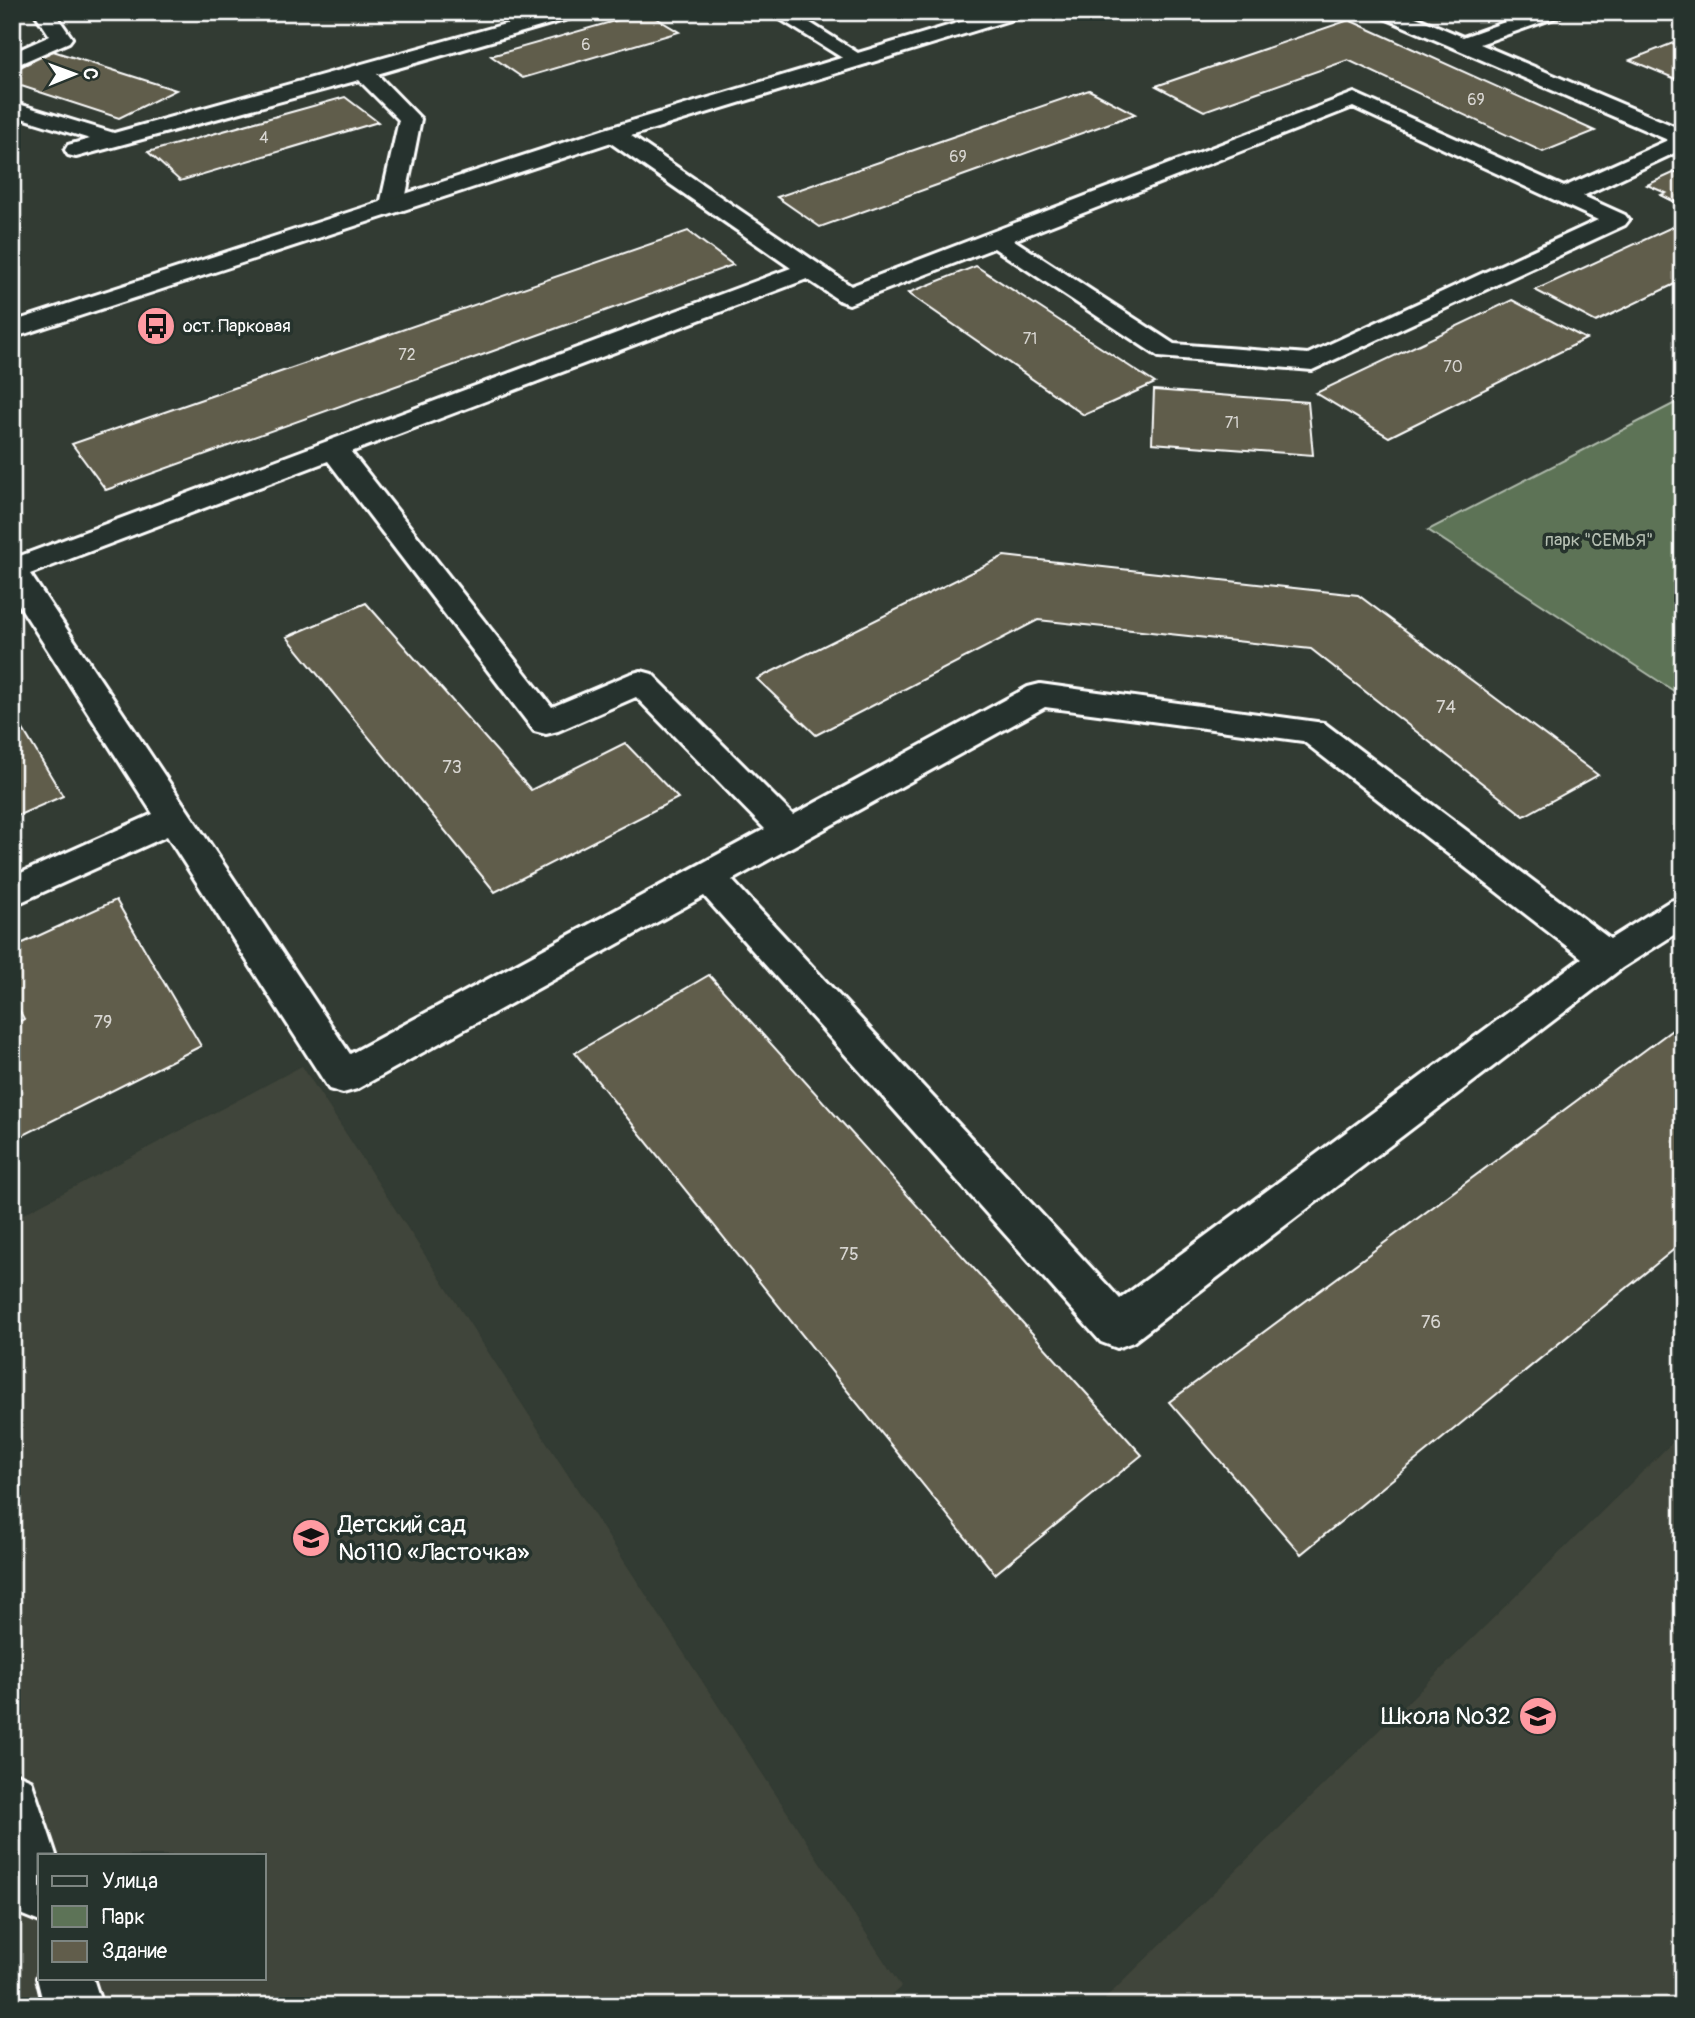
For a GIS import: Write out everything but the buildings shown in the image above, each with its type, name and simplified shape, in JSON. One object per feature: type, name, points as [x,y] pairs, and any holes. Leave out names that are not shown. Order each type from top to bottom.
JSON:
[{"type":"main road","points":[[12,61],[62,38],[44,12]]},
{"type":"main road","points":[[76,150],[571,12]]},
{"type":"main road","points":[[779,12],[859,60]]},
{"type":"main road","points":[[12,330],[613,134],[1016,12]]},
{"type":"main road","points":[[1387,12],[1683,139]]},
{"type":"main road","points":[[1462,44],[1553,12]]},
{"type":"main road","points":[[363,72],[410,119],[392,205]]},
{"type":"main road","points":[[613,134],[849,296],[995,238],[1354,99],[1616,220],[1312,362],[1168,351],[995,238]]},
{"type":"main road","points":[[12,108],[114,139]]},
{"type":"main road","points":[[1564,196],[1683,139]]},
{"type":"main road","points":[[810,269],[12,570],[343,1077],[1040,695],[1312,730],[1609,958]]},
{"type":"main road","points":[[334,449],[547,723],[640,682],[789,832]]},
{"type":"main road","points":[[12,892],[176,818]]},
{"type":"main road","points":[[708,877],[1117,1327],[1609,958],[1683,911]]},
{"type":"main road","points":[[12,1799],[38,1887]]},
{"type":"main road","points":[[66,1980],[73,2006]]},
{"type":"shaded area","name":"Детский сад №110 «Ласточка»","points":[[302,1066],[901,1987],[879,2006],[12,2006],[12,1220]]},
{"type":"shaded area","name":"Школа №32","points":[[1683,1432],[1683,2006],[1110,2006],[1105,1999]]},
{"type":"green space","name":"парк \"СЕМЬЯ\"","points":[[1683,399],[1683,697],[1428,530]]},
{"type":"place","name":"ост. Парковая","points":[[156,326]]},
{"type":"place","name":"Детский сад №110 «Ласточка»","points":[[311,1538]]},
{"type":"place","name":"Школа №32","points":[[1538,1716]]}]
